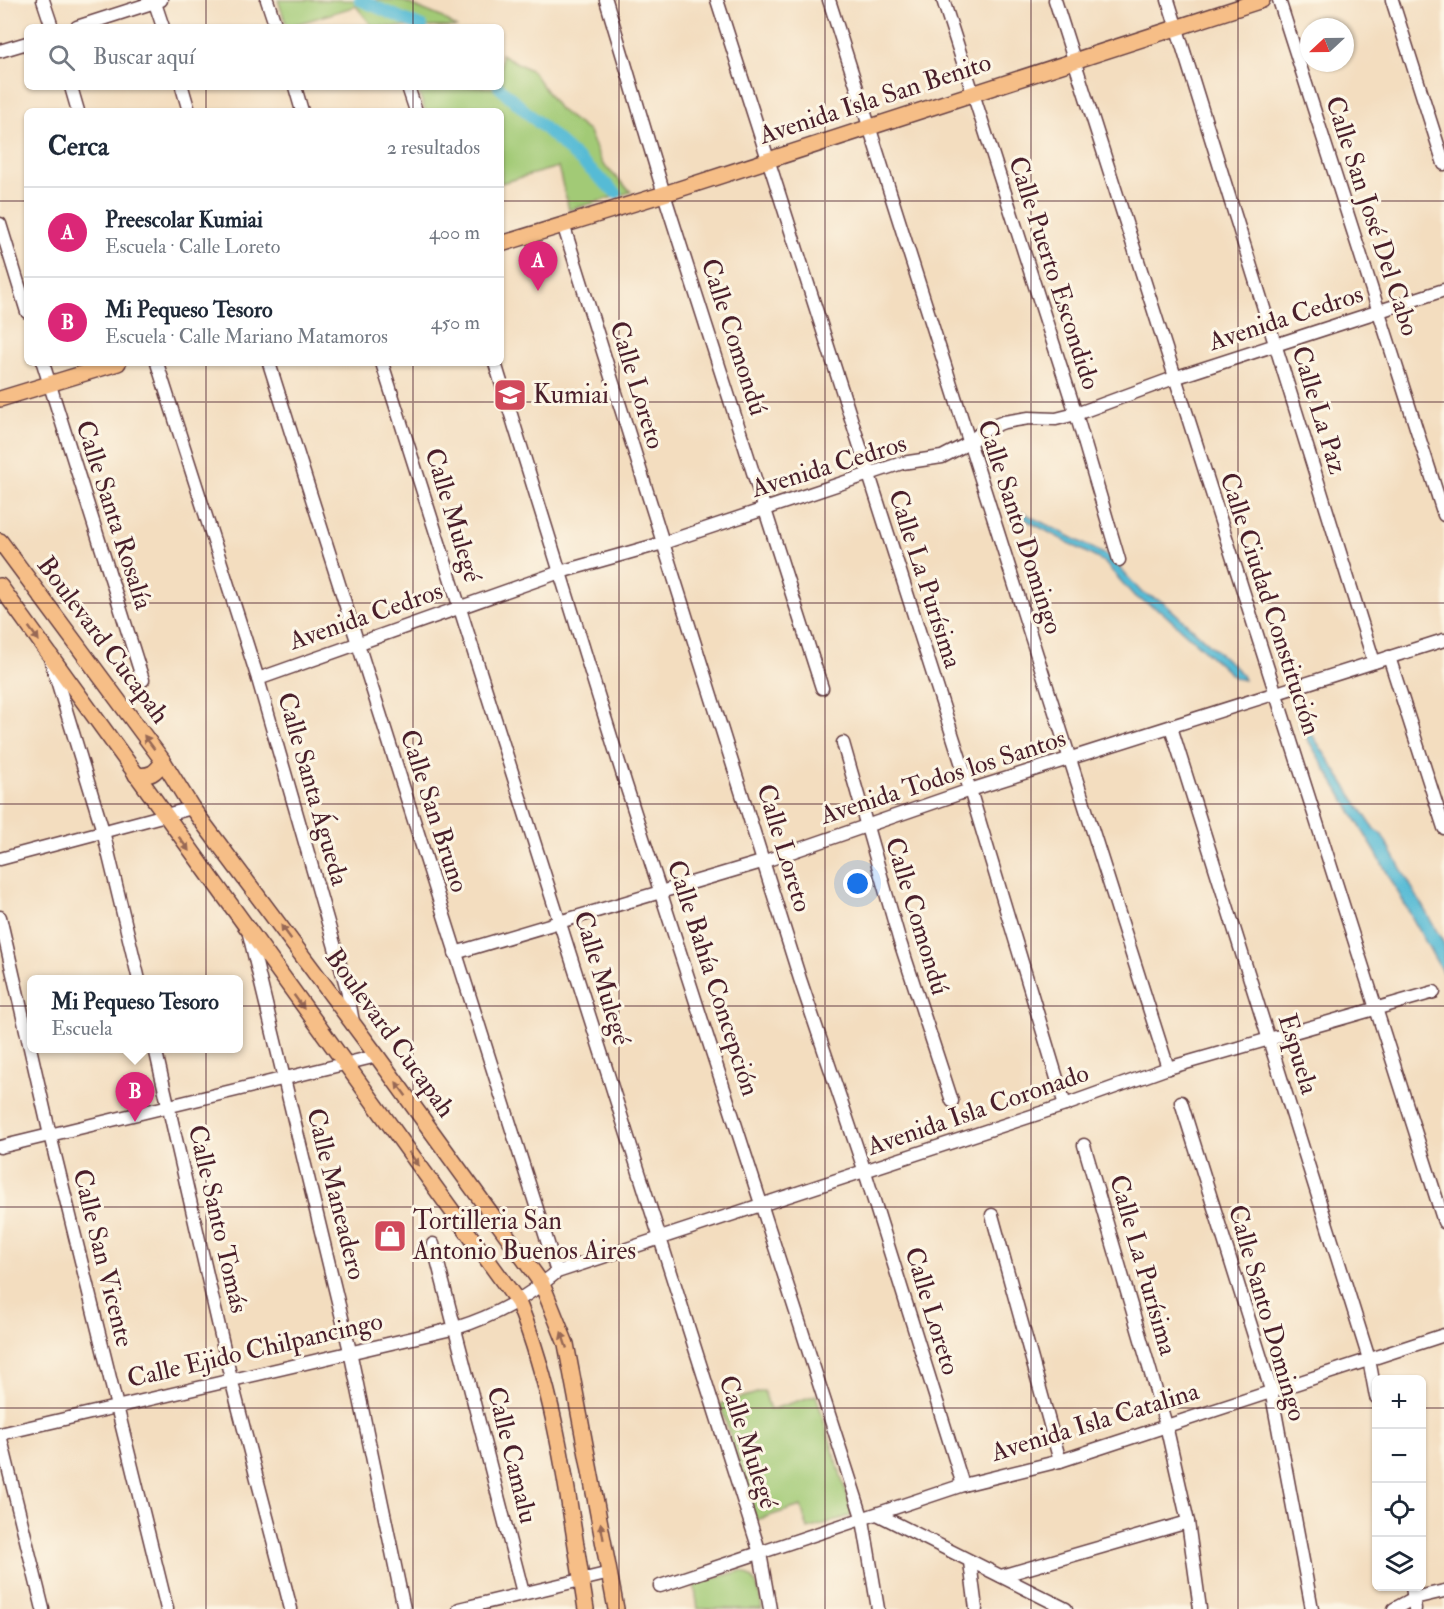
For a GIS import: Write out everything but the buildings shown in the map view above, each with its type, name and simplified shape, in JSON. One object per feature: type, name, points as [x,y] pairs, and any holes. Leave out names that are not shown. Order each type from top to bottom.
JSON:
[{"type":"main road","name":"Avenida Isla San Benito","points":[[504,243],[664,194],[1262,0]]},
{"type":"main road","points":[[0,399],[108,366]]},
{"type":"main road","name":"Boulevard Cucapah","points":[[0,541],[164,761],[192,808],[353,1023],[542,1284],[566,1344],[616,1609]]},
{"type":"main road","name":"Boulevard Cucapah","points":[[0,586],[163,815],[518,1302],[548,1387],[586,1609]]},
{"type":"main road","points":[[136,775],[147,776],[157,771],[164,761]]},
{"type":"street","points":[[43,0],[51,24]]},
{"type":"street","points":[[267,0],[275,24]]},
{"type":"street","name":"Calle Comondú","points":[[606,0],[664,194],[822,688]]},
{"type":"street","name":"Calle La Purísima","points":[[717,0],[867,476],[970,790],[1023,973],[1065,1105]]},
{"type":"street","name":"Calle Santo Domingo","points":[[829,0],[1072,758],[1168,1068]]},
{"type":"street","name":"Calle Puerto Escondido","points":[[943,0],[1076,414],[1119,560]]},
{"type":"street","name":"Calle Ciudad Constitución","points":[[1055,0],[1444,1222]]},
{"type":"street","name":"Calle La Paz","points":[[1168,0],[1374,662]]},
{"type":"street","name":"Calle San José Del Cabo","points":[[1279,0],[1444,514]]},
{"type":"street","points":[[1392,0],[1444,164]]},
{"type":"street","points":[[86,24],[156,1],[162,24]]},
{"type":"street","points":[[0,51],[24,44]]},
{"type":"street","points":[[71,90],[77,108]]},
{"type":"street","points":[[183,90],[188,108]]},
{"type":"street","points":[[296,90],[301,108]]},
{"type":"street","points":[[409,90],[415,108]]},
{"type":"street","name":"Calle Loreto","points":[[563,224],[765,861],[800,979],[865,1172],[963,1485]]},
{"type":"street","points":[[0,225],[24,302]]},
{"type":"street","name":"Avenida Cedros","points":[[258,679],[356,642],[560,572],[663,543],[902,463],[942,457],[969,442],[985,429],[1004,422],[1029,418],[1056,419],[1076,414],[1174,378],[1444,290]]},
{"type":"street","name":"Calle Santa Rosalía","points":[[44,366],[143,680]]},
{"type":"street","name":"Calle Santa Águeda","points":[[158,366],[258,679],[347,989],[353,1023]]},
{"type":"street","name":"Calle San Bruno","points":[[270,366],[557,1272]]},
{"type":"street","name":"Calle Mulegé","points":[[383,366],[760,1553],[770,1609]]},
{"type":"street","name":"Calle Bahía Concepción","points":[[496,366],[661,890],[864,1520],[878,1609]]},
{"type":"street","name":"Avenida Todos los Santos","points":[[455,953],[765,861],[970,790],[1444,640]]},
{"type":"street","points":[[49,654],[103,831],[138,975]]},
{"type":"street","points":[[1389,657],[1444,828]]},
{"type":"street","name":"Espuela","points":[[1171,727],[1372,1375]]},
{"type":"street","name":"Calle Comondú","points":[[843,743],[900,942],[952,1101]]},
{"type":"street","points":[[0,859],[192,808]]},
{"type":"street","name":"Calle San Vicente","points":[[0,917],[27,1035]]},
{"type":"street","name":"Calle Maneadero","points":[[249,932],[350,1351],[404,1609]]},
{"type":"street","name":"Avenida Isla Coronado","points":[[518,1302],[557,1272],[763,1203],[865,1172],[1168,1068],[1434,992]]},
{"type":"street","name":"Calle San Vicente","points":[[31,1053],[167,1609]]},
{"type":"street","name":"Calle Santo Tomás","points":[[156,1053],[231,1379],[291,1609]]},
{"type":"street","points":[[0,1147],[377,1056]]},
{"type":"street","name":"Calle Santo Domingo","points":[[1180,1102],[1271,1390],[1312,1609]]},
{"type":"street","name":"Calle La Purísima","points":[[1084,1144],[1166,1425],[1188,1522],[1200,1609]]},
{"type":"street","points":[[992,1215],[1059,1461]]},
{"type":"street","name":"Calle Camalu","points":[[433,1244],[523,1593]]},
{"type":"street","name":"Calle Ejido Chilpancingo","points":[[0,1435],[350,1351],[456,1328],[484,1319],[518,1302]]},
{"type":"street","name":"Avenida Isla Catalina","points":[[660,1586],[879,1515],[963,1485],[1059,1461],[1444,1335]]},
{"type":"street","points":[[0,1435],[43,1609]]},
{"type":"street","points":[[879,1515],[1066,1609]]},
{"type":"street","points":[[1001,1576],[1188,1522]]},
{"type":"street","points":[[970,1562],[976,1609]]},
{"type":"street","points":[[459,1609],[610,1573]]},
{"type":"street","points":[[1394,1609],[1414,1598],[1444,1591]]},
{"type":"green space","points":[[278,0],[400,0],[441,17],[452,24],[371,24],[356,6],[297,24],[286,24]]},
{"type":"green space","points":[[504,56],[532,71],[559,109],[589,132],[602,163],[631,192],[569,210],[558,167],[504,182],[504,108],[424,108],[418,90],[504,90]]},
{"type":"green space","points":[[764,1391],[770,1410],[816,1395],[853,1515],[808,1529],[801,1506],[756,1520],[720,1404]]},
{"type":"green space","points":[[741,1571],[755,1582],[762,1609],[698,1609],[694,1583]]},
{"type":"water","points":[[1022,512],[1110,557],[1142,593],[1163,602],[1241,673],[1244,680],[1235,678],[1161,611],[1135,597],[1104,562],[1030,522],[1024,518]]},
{"type":"water","points":[[1299,725],[1309,730],[1374,829],[1382,835],[1444,944],[1444,975],[1375,851]]},
{"type":"waterway","points":[[360,0],[415,24]]},
{"type":"waterway","points":[[502,90],[616,193]]},
{"type":"place","name":"Preescolar Kumiai","points":[[538,291]]},
{"type":"place","name":"Kumiai","points":[[510,395]]},
{"type":"place","name":"Mi Pequeso Tesoro","points":[[135,1122]]},
{"type":"place","name":"Tortilleria San Antonio Buenos Aires","points":[[390,1236]]}]
